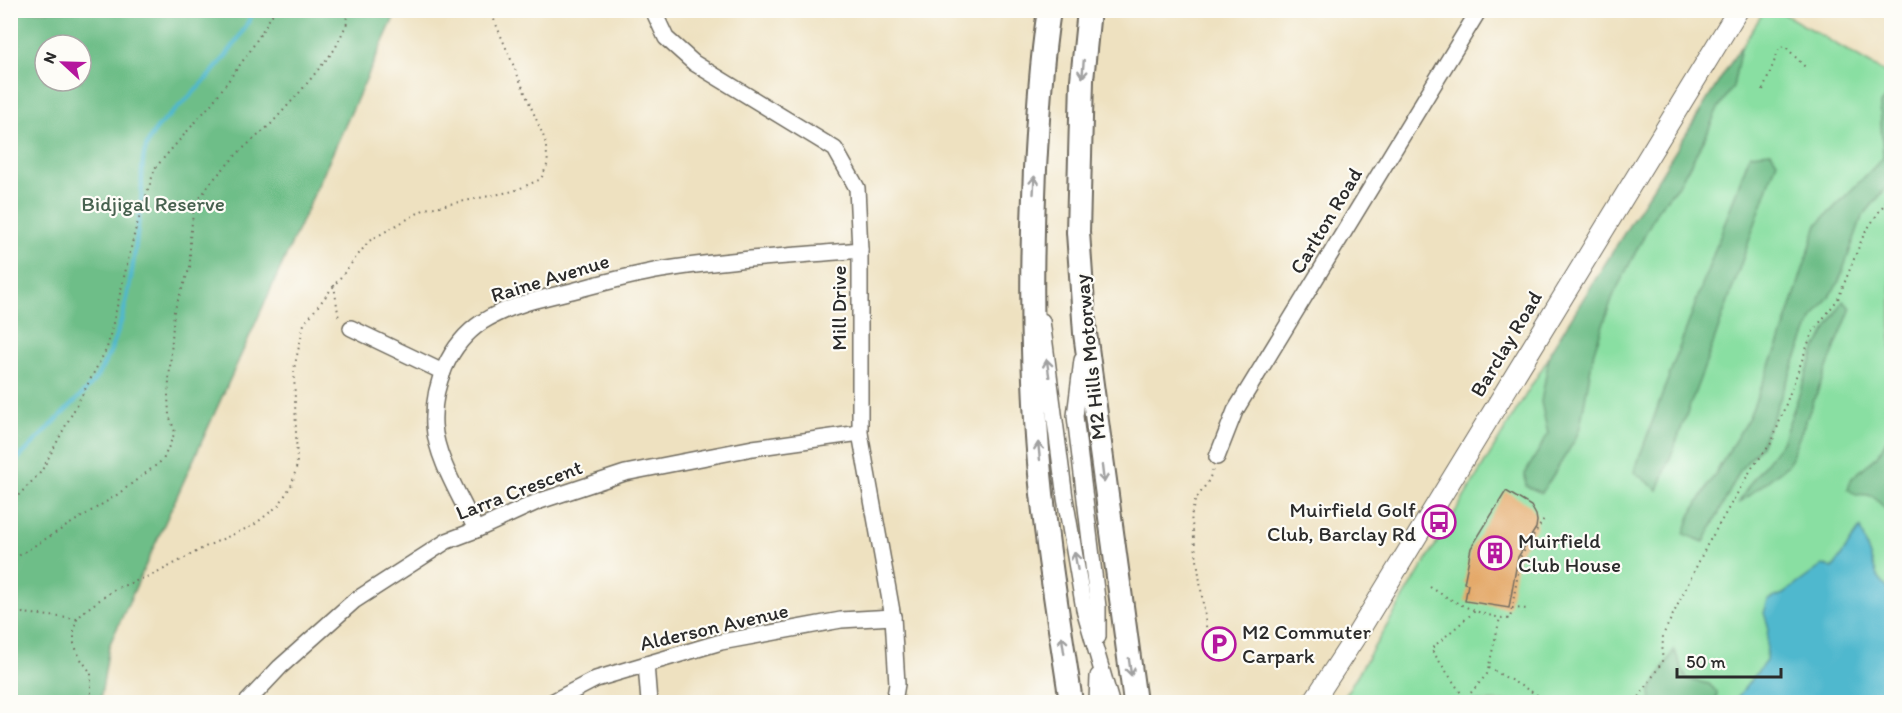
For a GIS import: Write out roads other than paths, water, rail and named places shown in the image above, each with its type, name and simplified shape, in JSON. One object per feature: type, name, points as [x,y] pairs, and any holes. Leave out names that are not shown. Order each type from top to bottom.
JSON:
[{"type":"highway","points":[[1049,10],[1038,112],[1032,243],[1032,318],[1037,437],[1053,578],[1071,702]]},
{"type":"highway","name":"M2 Hills Motorway","points":[[1089,10],[1082,80],[1078,232],[1085,333],[1135,702]]},
{"type":"main road","name":"Barclay Road","points":[[1313,702],[1352,643],[1738,10]]},
{"type":"street","name":"Mill Drive","points":[[653,10],[666,38],[694,63],[835,149],[857,188],[860,250],[860,433],[893,617],[897,684],[894,702]]},
{"type":"street","name":"Carlton Road","points":[[1217,457],[1235,411],[1479,10]]},
{"type":"street","points":[[1032,243],[1065,498],[1084,609],[1111,702]]},
{"type":"street","name":"Raine Avenue","points":[[476,530],[442,458],[434,427],[435,404],[443,372],[461,343],[482,322],[509,309],[543,298],[629,276],[703,264],[860,250]]},
{"type":"street","points":[[351,328],[443,372]]},
{"type":"street","points":[[1085,333],[1075,416],[1098,608],[1097,702]]},
{"type":"street","name":"Larra Crescent","points":[[247,702],[280,668],[354,601],[447,541],[546,498],[625,473],[753,448],[860,433]]},
{"type":"street","name":"Alderson Avenue","points":[[552,702],[596,679],[720,642],[841,620],[893,617]]},
{"type":"street","points":[[646,664],[649,702]]},
{"type":"water","points":[[1860,528],[1877,576],[1887,588],[1891,606],[1891,702],[1735,702],[1766,661],[1768,625],[1764,613],[1768,600],[1783,594],[1823,565],[1833,568]]},
{"type":"waterway","points":[[10,467],[91,385],[103,365],[113,344],[127,297],[142,195],[143,163],[148,143],[163,122],[225,57],[241,35],[254,10]]},
{"type":"place","name":"Muirfield Golf Club, Barclay Rd","points":[[1439,522]]},
{"type":"place","name":"Muirfield Club House","points":[[1495,553]]},
{"type":"place","name":"M2 Commuter Carpark","points":[[1219,644]]},
{"type":"park label","name":"Bidjigal Reserve","points":[[153,204]]}]
